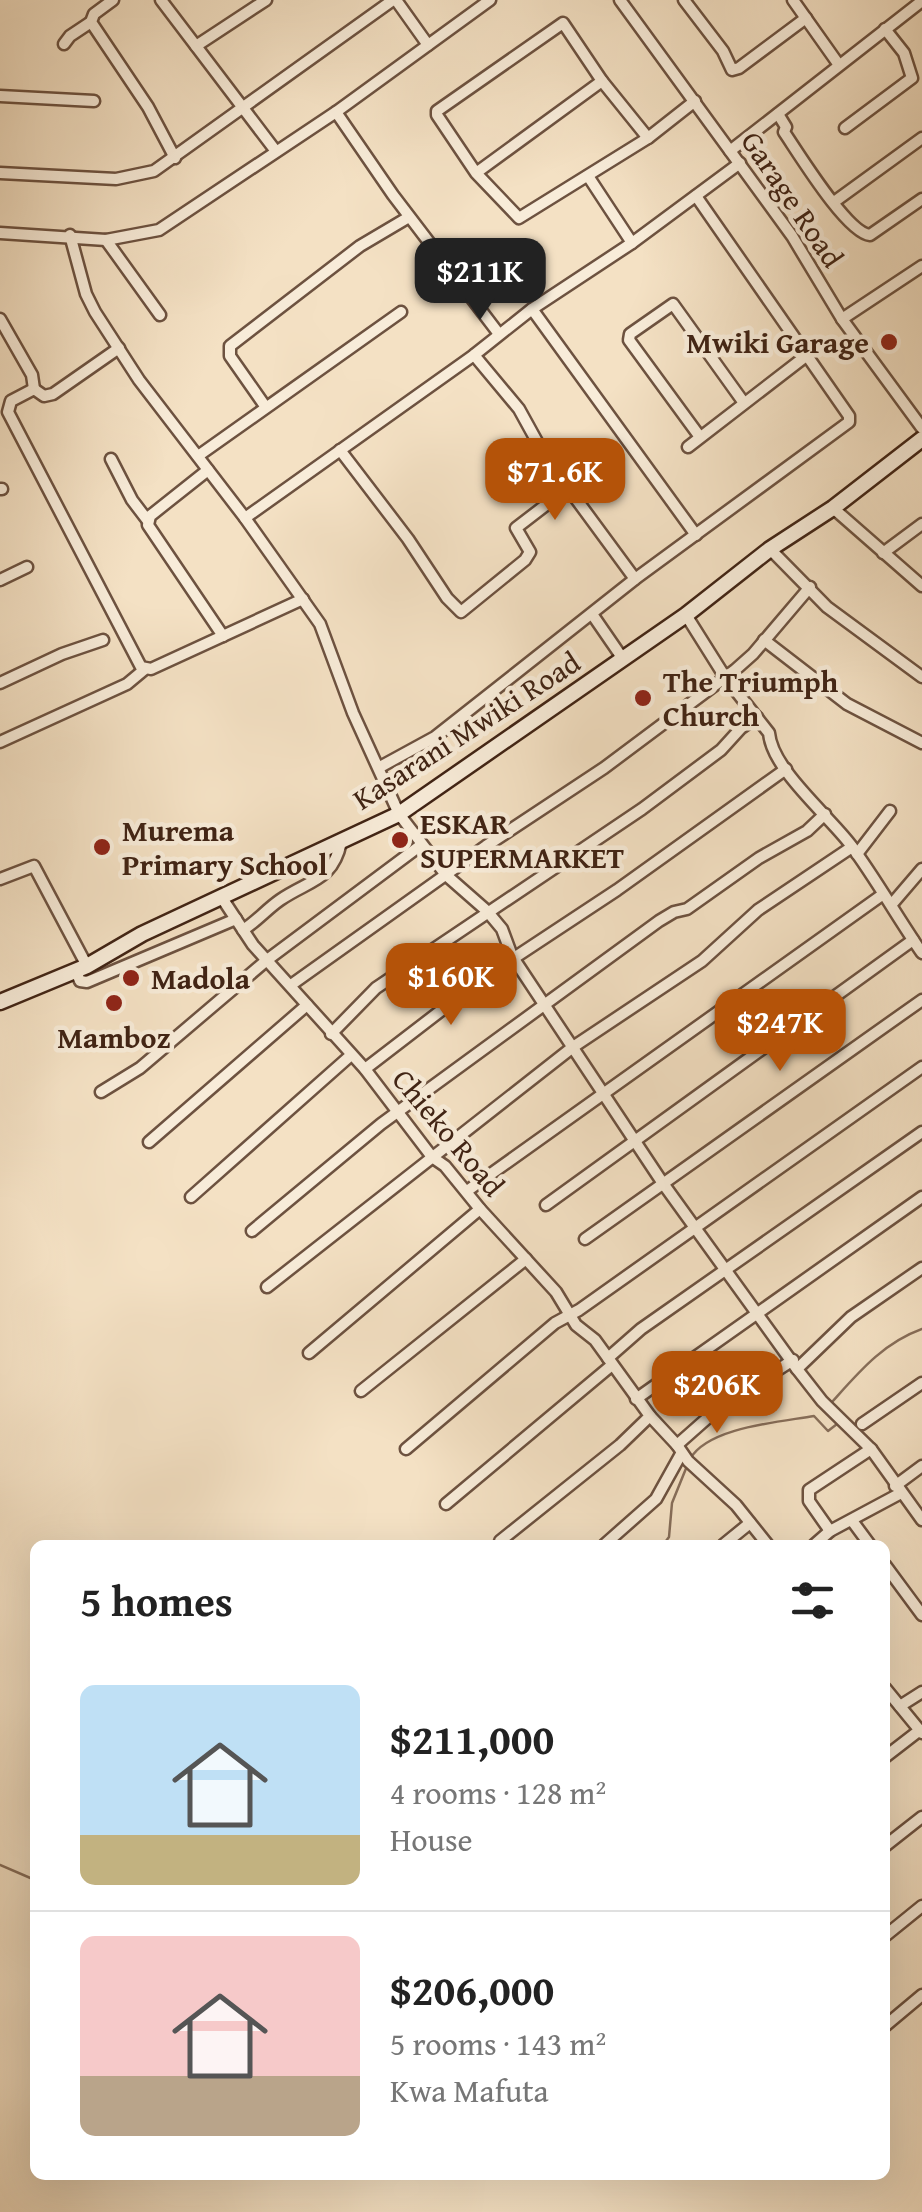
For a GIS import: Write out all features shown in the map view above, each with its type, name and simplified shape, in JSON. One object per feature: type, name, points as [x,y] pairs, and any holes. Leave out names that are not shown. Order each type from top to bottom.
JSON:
[{"type":"main road","name":"Kasarani Mwiki Road","points":[[0,1002],[82,968],[142,934],[399,814],[686,615],[922,439]]},
{"type":"street","points":[[64,44],[113,0]]},
{"type":"street","points":[[161,0],[275,150]]},
{"type":"street","points":[[196,46],[266,0]]},
{"type":"street","points":[[0,172],[116,179],[154,171],[395,0],[428,45]]},
{"type":"street","points":[[0,232],[106,240],[159,230],[336,112],[490,0]]},
{"type":"street","name":"Garage Road","points":[[620,0],[792,236],[842,318],[922,428]]},
{"type":"street","points":[[684,0],[723,51],[732,70],[806,18]]},
{"type":"street","points":[[793,0],[839,64]]},
{"type":"street","points":[[730,151],[922,1]]},
{"type":"street","points":[[91,22],[148,108],[175,158]]},
{"type":"street","points":[[648,138],[602,81],[563,23],[436,115],[476,173],[522,219],[648,138],[695,101]]},
{"type":"street","points":[[845,128],[912,78],[904,53],[885,29]]},
{"type":"street","points":[[476,173],[602,81]]},
{"type":"street","points":[[0,96],[94,101]]},
{"type":"street","points":[[336,112],[409,217],[499,334]]},
{"type":"street","points":[[778,114],[786,127],[784,132],[834,202],[866,236],[922,199]]},
{"type":"street","points":[[834,202],[922,138]]},
{"type":"street","points":[[246,518],[740,163]]},
{"type":"street","points":[[588,176],[632,243]]},
{"type":"street","points":[[380,767],[435,737],[635,579],[850,422],[696,196]]},
{"type":"street","points":[[265,406],[230,356],[230,346],[360,246],[409,217]]},
{"type":"street","points":[[70,236],[86,294],[119,348],[320,624],[353,713],[399,814],[446,875],[487,910],[502,929],[513,956],[662,1182],[822,1401],[871,1449],[922,1520]]},
{"type":"street","points":[[106,240],[160,315]]},
{"type":"street","points":[[842,318],[922,266]]},
{"type":"street","points":[[700,437],[629,340],[630,334],[673,304],[744,402]]},
{"type":"street","points":[[532,309],[696,535]]},
{"type":"street","points":[[198,456],[401,312]]},
{"type":"street","points":[[0,319],[32,374],[34,388],[44,396],[53,394],[119,348]]},
{"type":"street","points":[[474,354],[518,409],[546,458],[635,579]]},
{"type":"street","points":[[688,446],[806,356]]},
{"type":"street","points":[[34,388],[10,402],[8,412],[145,669]]},
{"type":"street","points":[[340,450],[455,609],[461,612],[524,560],[530,552],[516,528],[568,488]]},
{"type":"street","points":[[111,458],[157,541],[222,636]]},
{"type":"street","points":[[148,520],[208,470]]},
{"type":"street","points":[[833,508],[922,586]]},
{"type":"street","points":[[883,554],[922,524]]},
{"type":"street","points":[[770,549],[826,607],[922,677]]},
{"type":"street","points":[[0,580],[27,568]]},
{"type":"street","points":[[290,985],[604,768],[725,677],[753,654],[810,587]]},
{"type":"street","points":[[0,742],[127,684],[145,669],[303,599]]},
{"type":"street","points":[[592,614],[623,659]]},
{"type":"street","points":[[686,615],[725,677],[757,717],[786,769],[854,850],[922,952]]},
{"type":"street","points":[[0,683],[103,640]]},
{"type":"street","points":[[764,640],[847,704],[922,743]]},
{"type":"street","points":[[331,1034],[376,988],[642,809],[721,750],[757,717]]},
{"type":"street","points":[[365,1069],[513,956],[617,890],[786,769]]},
{"type":"street","points":[[266,1287],[574,1047],[702,961],[758,910],[854,850],[890,812]]},
{"type":"street","points":[[252,1231],[398,1112],[544,1004],[659,921],[687,909],[759,858],[807,831],[825,814]]},
{"type":"street","points":[[0,880],[34,866],[82,968],[83,983],[205,933],[258,920],[286,896],[310,886],[334,864],[341,842]]},
{"type":"street","points":[[101,1092],[140,1068],[267,960],[420,845]]},
{"type":"street","points":[[892,904],[922,870]]},
{"type":"street","points":[[467,1192],[882,895]]},
{"type":"street","name":"Chieko Road","points":[[222,898],[267,960],[365,1069],[432,1157],[566,1304],[650,1416],[684,1456],[736,1505],[764,1540]]},
{"type":"street","points":[[202,907],[205,933]]},
{"type":"street","points":[[142,934],[155,952]]},
{"type":"street","points":[[546,1205],[913,940]]},
{"type":"street","points":[[125,944],[134,961]]},
{"type":"street","points":[[584,1239],[922,1000]]},
{"type":"street","points":[[148,1142],[307,1005]]},
{"type":"street","points":[[192,1197],[350,1056]]},
{"type":"street","points":[[406,1449],[538,1336],[922,1066]]},
{"type":"street","points":[[446,1504],[610,1362],[641,1330],[922,1132]]},
{"type":"street","points":[[636,1399],[922,1196]]},
{"type":"street","points":[[309,1353],[480,1209]]},
{"type":"street","points":[[360,1391],[526,1259]]},
{"type":"street","points":[[610,1540],[656,1499],[712,1414],[760,1389],[922,1268]]},
{"type":"street","points":[[862,1424],[922,1384]]},
{"type":"street","points":[[501,1540],[620,1445],[650,1416]]},
{"type":"street","points":[[830,1532],[809,1501],[809,1490],[871,1449]]},
{"type":"street","points":[[820,1540],[898,1490],[922,1466]]},
{"type":"street","points":[[853,1522],[866,1540]]},
{"type":"street","points":[[729,1540],[750,1523]]},
{"type":"street","points":[[890,1573],[922,1616]]},
{"type":"street","points":[[900,1706],[922,1692]]},
{"type":"street","points":[[890,1694],[921,1731],[890,1753]]},
{"type":"street","points":[[890,1842],[922,1817]]},
{"type":"street","points":[[890,1932],[922,1906]]},
{"type":"street","points":[[890,2022],[922,1994]]},
{"type":"waterway","points":[[832,1402],[884,1350],[922,1329]]},
{"type":"waterway","points":[[690,1459],[712,1440],[746,1428],[814,1416],[828,1431],[837,1424]]},
{"type":"waterway","points":[[667,1540],[672,1503],[687,1466]]},
{"type":"waterway","points":[[0,1865],[30,1878]]},
{"type":"place","name":"Mwiki Garage","points":[[889,342]]},
{"type":"place","name":"The Triumph Church","points":[[643,698]]},
{"type":"place","name":"ESKAR SUPERMARKET","points":[[400,840]]},
{"type":"place","name":"Murema Primary School","points":[[102,847]]},
{"type":"place","name":"Madola","points":[[131,978]]},
{"type":"place","name":"Mamboz","points":[[114,1003]]}]
